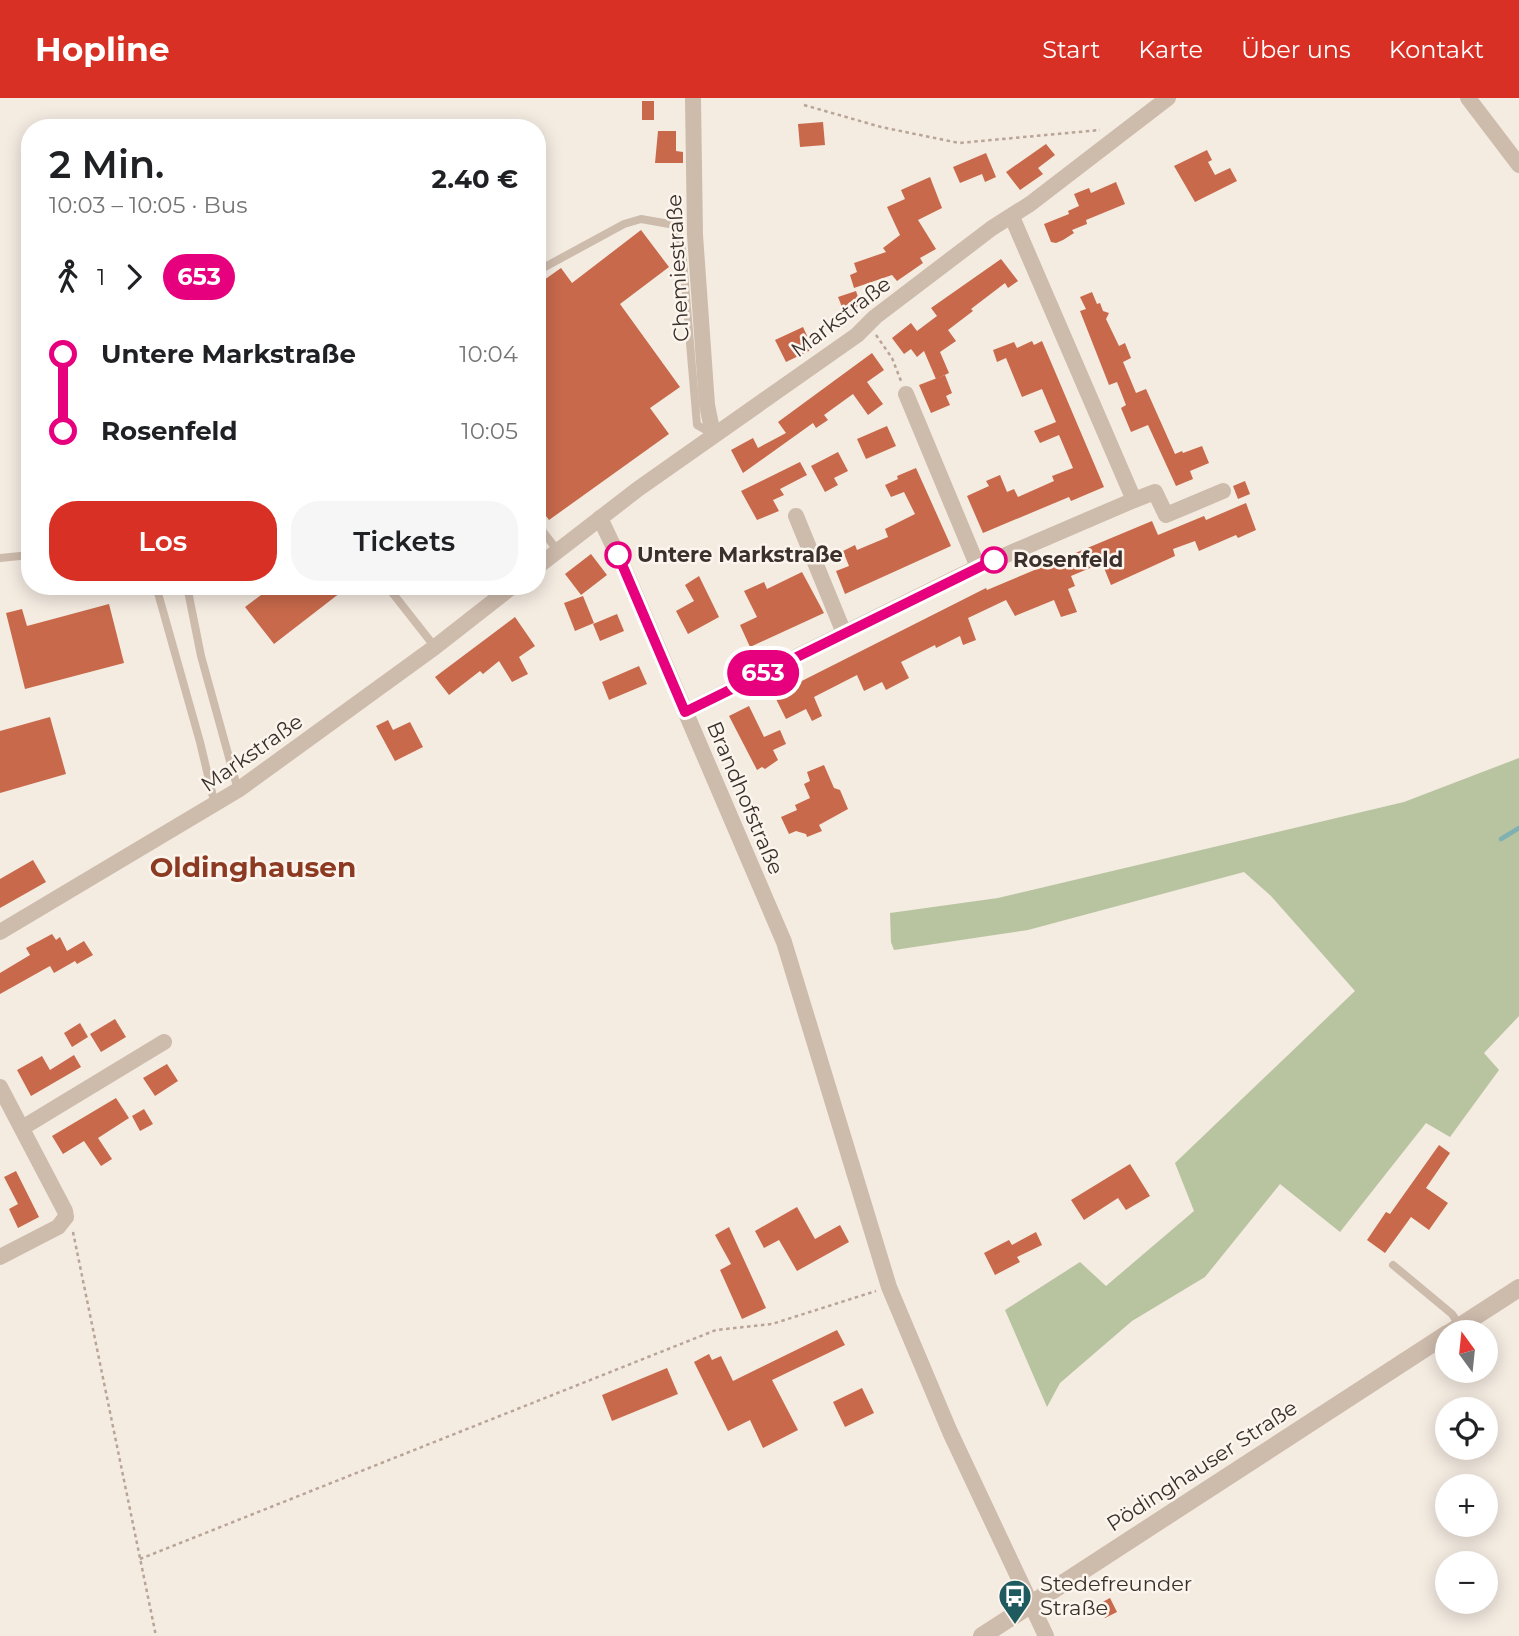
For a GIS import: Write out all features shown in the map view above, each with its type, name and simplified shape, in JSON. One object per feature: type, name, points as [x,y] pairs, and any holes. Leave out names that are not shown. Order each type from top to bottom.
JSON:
[{"type":"street","name":"Chemiestraße","points":[[693,98],[695,235],[707,405],[713,435]]},
{"type":"street","name":"Markstraße","points":[[546,560],[713,435],[857,335],[867,324],[992,228],[1012,217],[1168,98]]},
{"type":"street","points":[[1468,98],[1519,165]]},
{"type":"street","points":[[1012,217],[1134,500]]},
{"type":"street","points":[[906,394],[978,567]]},
{"type":"street","points":[[685,712],[978,567],[1134,500],[1155,492],[1166,515],[1223,491]]},
{"type":"street","points":[[796,516],[844,633]]},
{"type":"street","name":"Brandhofstraße","points":[[600,518],[784,942],[889,1287]]},
{"type":"street","name":"Markstraße","points":[[0,932],[215,806],[435,647],[501,595]]},
{"type":"street","points":[[22,1128],[164,1042]]},
{"type":"street","points":[[0,1087],[66,1217],[58,1227],[0,1256]]},
{"type":"street","points":[[889,1287],[950,1432],[1046,1636]]},
{"type":"street","name":"Pödinghauser Straße","points":[[1469,1320],[1519,1288]]},
{"type":"street","name":"Pödinghauser Straße","points":[[982,1636],[1435,1342]]},
{"type":"lane","points":[[546,266],[624,224],[641,219],[675,225],[682,249],[697,425],[713,435]]},
{"type":"lane","points":[[546,536],[558,551]]},
{"type":"lane","points":[[0,558],[21,556]]},
{"type":"lane","points":[[159,595],[215,806]]},
{"type":"lane","points":[[189,595],[201,656],[238,790]]},
{"type":"lane","points":[[394,595],[435,647]]},
{"type":"lane","points":[[1393,1265],[1452,1314],[1452,1320]]},
{"type":"path","points":[[804,105],[881,127],[959,143],[1102,130],[1118,135]]},
{"type":"path","points":[[867,324],[892,358],[906,394]]},
{"type":"path","points":[[66,1217],[71,1224],[156,1636]]},
{"type":"path","points":[[140,1559],[716,1330],[772,1324],[889,1287]]},
{"type":"green space","points":[[1519,758],[1519,1016],[1484,1053],[1499,1070],[1450,1137],[1426,1123],[1340,1232],[1280,1184],[1205,1277],[1132,1321],[1060,1383],[1047,1407],[1005,1310],[1080,1262],[1106,1286],[1194,1211],[1175,1163],[1355,991],[1271,896],[1244,872],[1028,930],[894,950],[891,942],[890,913],[998,898],[1404,802]]},
{"type":"building","points":[[642,101],[654,101],[654,120],[642,120]]},
{"type":"building","points":[[823,122],[825,145],[800,147],[798,124]]},
{"type":"building","points":[[658,131],[676,131],[676,151],[683,152],[683,163],[655,163]]},
{"type":"building","points":[[1046,144],[1055,155],[1038,168],[1043,174],[1020,190],[1006,172]]},
{"type":"building","points":[[1207,150],[1212,160],[1208,162],[1215,175],[1230,168],[1237,181],[1195,202],[1174,166]]},
{"type":"building","points":[[986,153],[996,177],[985,182],[982,174],[960,183],[953,167]]},
{"type":"building","points":[[930,177],[942,208],[918,220],[936,249],[920,258],[923,263],[897,281],[892,275],[854,288],[850,275],[857,272],[854,263],[886,252],[883,248],[900,235],[887,207],[905,199],[901,190]]},
{"type":"building","points":[[1116,182],[1125,204],[1086,220],[1087,224],[1072,230],[1074,233],[1063,240],[1051,242],[1044,224],[1069,214],[1068,211],[1079,206],[1074,194],[1089,188],[1091,193]]},
{"type":"building","points":[[641,230],[669,267],[620,304],[680,387],[650,408],[669,434],[549,520],[546,516],[546,279],[561,268],[572,283]]},
{"type":"building","points":[[1001,259],[1018,281],[1008,288],[1005,283],[948,330],[956,341],[940,352],[949,373],[936,379],[924,351],[917,357],[911,349],[904,354],[892,338],[911,323],[917,331],[937,316],[931,308]]},
{"type":"building","points":[[856,291],[861,306],[844,312],[838,297]]},
{"type":"building","points":[[1092,292],[1097,304],[1100,303],[1103,311],[1109,313],[1106,319],[1119,346],[1125,343],[1131,358],[1123,362],[1136,393],[1146,389],[1175,454],[1202,446],[1209,463],[1190,471],[1193,479],[1176,486],[1148,425],[1131,432],[1121,408],[1126,405],[1117,382],[1109,385],[1080,311],[1086,309],[1080,297]]},
{"type":"building","points":[[803,327],[813,349],[786,362],[775,340]]},
{"type":"building","points":[[1032,341],[1034,345],[1042,341],[1104,487],[1071,501],[1069,497],[983,533],[967,496],[989,486],[986,481],[1000,475],[1007,492],[1014,489],[1018,497],[1054,481],[1052,476],[1073,468],[1059,435],[1040,443],[1034,431],[1056,422],[1042,389],[1022,397],[1006,358],[997,362],[993,350],[1014,342],[1017,348]]},
{"type":"building","points":[[872,353],[884,370],[867,382],[883,404],[868,415],[853,394],[824,415],[828,420],[816,428],[813,423],[743,473],[731,450],[753,438],[758,448],[786,433],[778,422]]},
{"type":"building","points":[[945,375],[952,393],[946,396],[950,405],[931,413],[919,385]]},
{"type":"building","points":[[887,426],[896,446],[866,459],[857,439]]},
{"type":"building","points":[[838,452],[848,471],[834,478],[838,485],[825,492],[811,466]]},
{"type":"building","points":[[800,462],[807,475],[780,489],[784,495],[773,500],[779,511],[757,520],[741,491]]},
{"type":"building","points":[[916,468],[951,546],[845,594],[836,571],[849,566],[843,551],[855,545],[857,550],[888,537],[885,529],[915,514],[904,492],[891,497],[885,485],[898,479],[897,476]]},
{"type":"building","points":[[1245,481],[1250,494],[1238,499],[1233,486]]},
{"type":"building","points":[[1246,503],[1256,530],[1238,538],[1236,535],[1199,551],[1195,541],[1173,549],[1175,556],[1111,585],[1102,563],[1071,576],[1075,586],[1068,589],[1077,612],[1061,617],[1054,600],[1015,616],[1006,600],[968,618],[976,640],[963,645],[960,636],[901,662],[909,678],[886,690],[882,682],[864,691],[857,675],[814,697],[822,716],[812,721],[806,709],[786,719],[774,695],[986,588],[987,590],[1152,521],[1158,535],[1204,516],[1206,520]]},
{"type":"building","points":[[591,554],[607,575],[581,595],[565,574]]},
{"type":"building","points":[[802,572],[824,613],[750,647],[740,625],[757,617],[744,591],[764,582],[767,589]]},
{"type":"building","points":[[699,576],[719,617],[688,634],[676,611],[694,601],[685,585]]},
{"type":"building","points":[[261,595],[337,595],[274,644],[245,607]]},
{"type":"building","points":[[583,596],[594,623],[575,631],[564,603]]},
{"type":"building","points":[[109,604],[124,663],[25,689],[6,613],[22,609],[27,626]]},
{"type":"building","points":[[617,614],[624,631],[600,641],[593,624]]},
{"type":"building","points":[[515,617],[535,646],[519,657],[528,674],[512,682],[499,661],[483,674],[480,671],[449,695],[435,677]]},
{"type":"building","points":[[639,666],[647,684],[609,700],[602,682]]},
{"type":"building","points":[[749,706],[764,737],[780,730],[786,744],[773,750],[778,760],[765,769],[762,767],[757,770],[729,716]]},
{"type":"building","points":[[50,717],[66,774],[0,793],[0,731]]},
{"type":"building","points":[[388,720],[393,730],[410,722],[423,747],[395,761],[376,726]]},
{"type":"building","points":[[824,765],[834,788],[840,790],[848,809],[819,825],[822,831],[807,837],[806,834],[796,831],[789,834],[781,817],[797,810],[795,805],[810,798],[804,784],[810,781],[807,772]]},
{"type":"building","points":[[33,860],[46,882],[0,908],[0,879]]},
{"type":"building","points":[[52,934],[56,940],[60,937],[67,951],[84,941],[93,955],[54,973],[50,966],[0,994],[0,973],[30,955],[26,948]]},
{"type":"building","points":[[115,1019],[126,1037],[101,1052],[90,1034]]},
{"type":"building","points":[[80,1023],[88,1037],[72,1047],[64,1033]]},
{"type":"building","points":[[74,1055],[81,1067],[31,1096],[17,1070],[42,1056],[50,1070]]},
{"type":"building","points":[[167,1064],[178,1081],[155,1096],[143,1078]]},
{"type":"building","points":[[116,1098],[129,1118],[98,1138],[112,1159],[101,1166],[84,1141],[63,1154],[52,1136]]},
{"type":"building","points":[[144,1109],[153,1124],[140,1131],[132,1116]]},
{"type":"building","points":[[1439,1145],[1450,1153],[1426,1188],[1448,1203],[1429,1230],[1411,1217],[1385,1253],[1367,1240],[1386,1212],[1390,1214]]},
{"type":"building","points":[[1130,1164],[1150,1196],[1126,1210],[1118,1198],[1084,1220],[1071,1200]]},
{"type":"building","points":[[16,1171],[39,1217],[18,1228],[9,1209],[18,1204],[4,1177]]},
{"type":"building","points":[[797,1207],[815,1239],[840,1225],[849,1242],[797,1271],[779,1240],[764,1248],[755,1231]]},
{"type":"building","points":[[729,1227],[766,1308],[742,1319],[720,1270],[731,1264],[715,1235]]},
{"type":"building","points":[[1036,1232],[1042,1245],[1017,1257],[1020,1262],[995,1275],[984,1253],[1009,1240],[1012,1245]]},
{"type":"building","points":[[837,1330],[845,1345],[772,1380],[798,1430],[763,1448],[750,1420],[728,1431],[694,1362],[709,1354],[712,1360],[721,1356],[733,1381]]},
{"type":"building","points":[[667,1368],[678,1394],[612,1421],[602,1395]]},
{"type":"building","points":[[862,1388],[874,1413],[845,1427],[833,1402]]},
{"type":"building","points":[[1110,1598],[1117,1612],[1105,1618],[1097,1605]]},
{"type":"waterway","points":[[1501,839],[1519,828]]},
{"type":"bus line","name":"653","points":[[618,555],[685,712],[994,560]]},
{"type":"place","name":"Untere Markstraße","points":[[618,555]]},
{"type":"place","name":"Rosenfeld","points":[[994,560]]},
{"type":"place","name":"Stedefreunder Straße","points":[[1015,1626]]},
{"type":"district","name":"Oldinghausen","points":[[253,867]]}]
